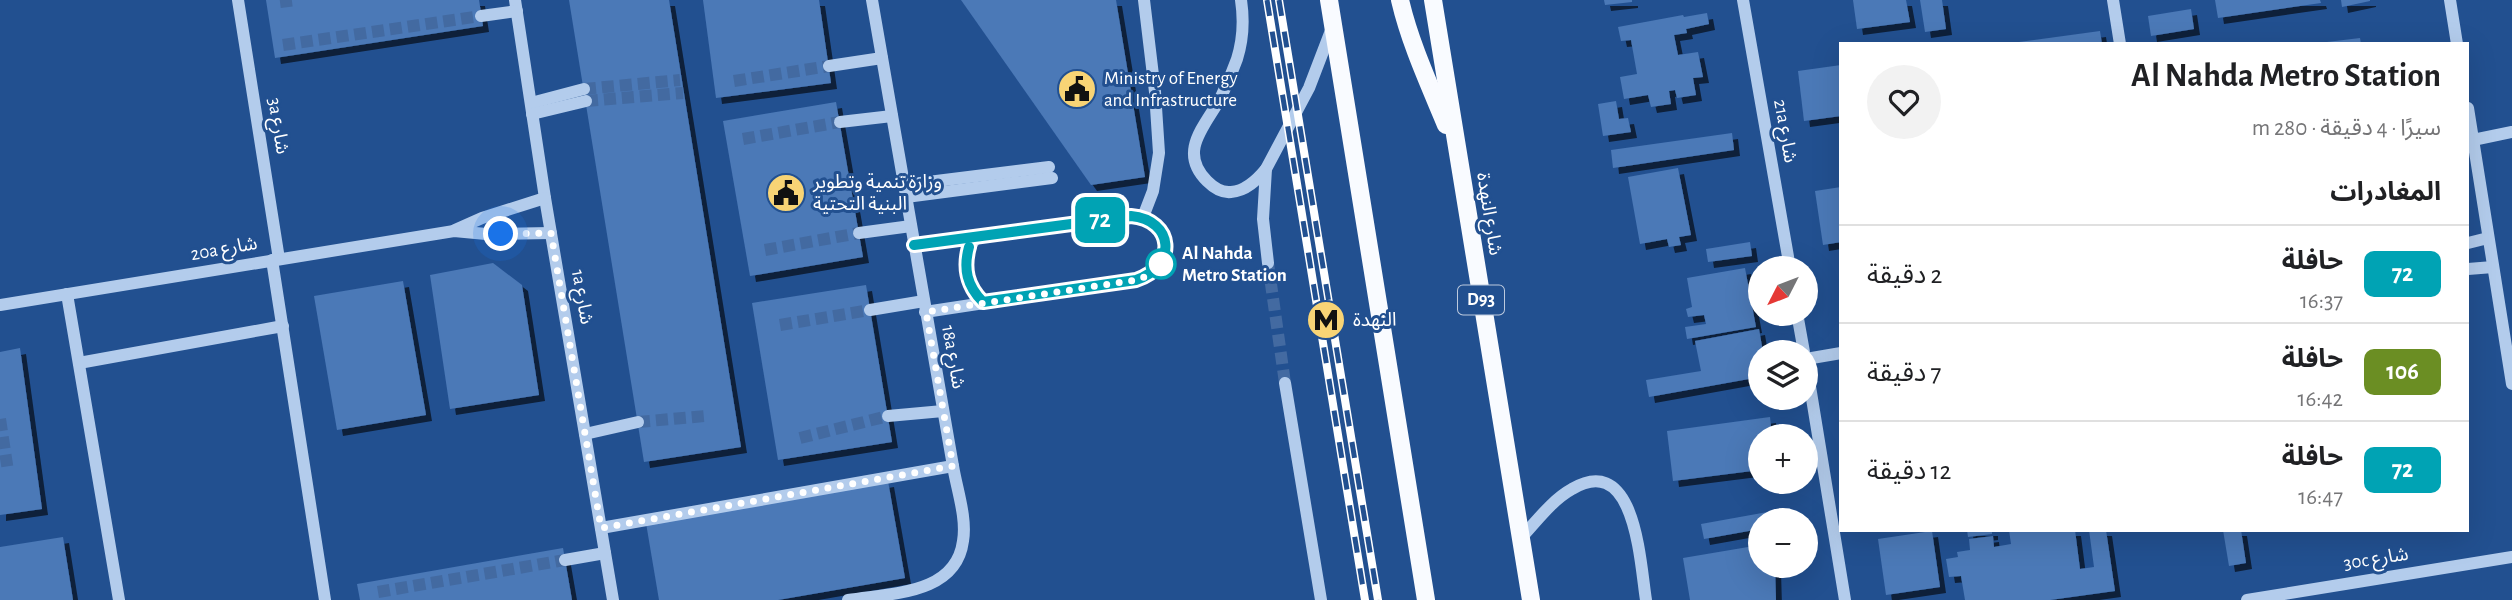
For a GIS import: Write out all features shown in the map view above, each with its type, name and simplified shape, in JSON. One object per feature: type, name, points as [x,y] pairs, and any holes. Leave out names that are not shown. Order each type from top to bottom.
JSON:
[{"type":"main road","points":[[1329,0],[1426,600]]},
{"type":"main road","points":[[1400,0],[1421,65],[1457,151]]},
{"type":"main road","name":"شارع النهدة","points":[[1433,0],[1531,600]]},
{"type":"street","name":"3a شارع","points":[[238,0],[283,326],[325,600]]},
{"type":"street","name":"18a شارع","points":[[848,600],[924,587],[939,581],[951,570],[960,556],[964,540],[873,0]]},
{"type":"street","points":[[1143,0],[1155,92],[1159,153],[1153,191],[1143,217]]},
{"type":"street","points":[[1241,0],[1243,23],[1238,56],[1219,100],[1195,142],[1194,158],[1200,174],[1213,188],[1230,192],[1246,188],[1266,169],[1309,88],[1333,25]]},
{"type":"street","name":"21a شارع","points":[[1743,0],[1788,256]]},
{"type":"street","points":[[2113,0],[2120,42]]},
{"type":"street","points":[[2450,0],[2457,42]]},
{"type":"street","points":[[481,16],[516,5]]},
{"type":"street","name":"1a شارع","points":[[516,5],[545,198],[613,600]]},
{"type":"street","points":[[829,66],[882,58]]},
{"type":"street","points":[[532,108],[585,95]]},
{"type":"street","points":[[2469,114],[2512,381]]},
{"type":"street","points":[[840,122],[892,116]]},
{"type":"street","points":[[2473,140],[2512,132]]},
{"type":"street","points":[[1266,169],[1263,219],[1268,263]]},
{"type":"street","points":[[905,191],[1051,172]]},
{"type":"street","name":"20a شارع","points":[[454,231],[489,215],[545,198]]},
{"type":"street","points":[[870,310],[983,302],[1136,280],[1150,275],[1160,265],[1166,251],[1164,237],[1156,225],[1143,217],[1131,216],[914,245]]},
{"type":"street","points":[[859,233],[911,226]]},
{"type":"street","name":"20a شارع","points":[[0,305],[454,231],[493,234],[551,233]]},
{"type":"street","points":[[976,237],[969,247],[966,271],[969,283],[983,302]]},
{"type":"street","points":[[2469,243],[2488,239]]},
{"type":"street","points":[[2469,269],[2493,267]]},
{"type":"street","points":[[67,294],[119,600]]},
{"type":"street","points":[[79,363],[283,326]]},
{"type":"street","points":[[1818,358],[1839,353]]},
{"type":"street","points":[[1285,383],[1321,600]]},
{"type":"street","points":[[1814,410],[1845,600]]},
{"type":"street","points":[[888,416],[943,411]]},
{"type":"street","points":[[585,434],[638,422]]},
{"type":"street","points":[[601,528],[953,466]]},
{"type":"street","points":[[1521,538],[1570,490],[1596,481],[1608,485],[1626,502],[1632,516],[1646,600]]},
{"type":"street","points":[[565,560],[605,553]]},
{"type":"street","name":"30c شارع","points":[[2247,600],[2512,556]]},
{"type":"building","points":[[266,0],[479,0],[483,26],[275,58]]},
{"type":"building","points":[[569,0],[669,0],[741,447],[644,462]]},
{"type":"building","points":[[703,0],[819,0],[831,83],[716,98]]},
{"type":"building","name":"Ministry of Energy and Infrastructure","points":[[961,0],[1116,0],[1145,177],[1091,185]]},
{"type":"building","points":[[1604,0],[1632,0],[1632,2],[1605,5]]},
{"type":"building","points":[[1853,0],[1906,0],[1910,22],[1857,29]]},
{"type":"building","points":[[1920,0],[1942,0],[1946,29],[1925,32]]},
{"type":"building","points":[[2215,0],[2320,0],[2321,3],[2218,18]]},
{"type":"building","points":[[2341,0],[2370,0],[2370,1],[2342,7]]},
{"type":"building","points":[[2191,9],[2194,29],[2151,36],[2148,16]]},
{"type":"building","points":[[1707,13],[1709,24],[1686,29],[1687,33],[1674,35],[1678,55],[1698,52],[1703,77],[1693,78],[1696,95],[1677,98],[1675,90],[1669,91],[1671,104],[1651,107],[1648,95],[1624,99],[1620,77],[1637,74],[1631,40],[1621,41],[1618,27]]},
{"type":"building","points":[[2100,31],[2102,42],[2019,42]]},
{"type":"building","points":[[2360,38],[2361,42],[2327,42]]},
{"type":"building","points":[[1839,65],[1839,116],[1804,121],[1798,71]]},
{"type":"building","points":[[1616,101],[1619,119],[1628,118],[1631,132],[1603,136],[1598,104]]},
{"type":"building","points":[[836,102],[863,257],[750,276],[723,121]]},
{"type":"building","points":[[1732,133],[1734,150],[1613,168],[1611,150]]},
{"type":"building","points":[[1678,168],[1691,235],[1679,237],[1681,245],[1669,247],[1667,239],[1640,244],[1628,177]]},
{"type":"building","points":[[1839,187],[1839,242],[1823,245],[1815,191]]},
{"type":"building","points":[[1750,242],[1752,256],[1708,262],[1706,249]]},
{"type":"building","points":[[493,263],[522,285],[539,395],[450,409],[430,275]]},
{"type":"building","points":[[1745,268],[1748,284],[1748,326],[1756,327],[1687,339],[1685,327],[1706,324],[1704,315],[1688,317],[1686,309],[1692,307],[1687,278]]},
{"type":"building","points":[[403,281],[426,415],[337,430],[314,296]]},
{"type":"building","points":[[866,285],[892,442],[778,460],[752,303]]},
{"type":"building","points":[[1759,329],[1761,340],[1748,340],[1748,379],[1649,397],[1646,380],[1701,371],[1695,341]]},
{"type":"building","points":[[20,348],[42,509],[0,515],[0,352]]},
{"type":"building","points":[[1770,417],[1771,424],[1748,424],[1748,472],[1673,481],[1667,431]]},
{"type":"building","points":[[888,481],[905,578],[778,600],[659,600],[646,523]]},
{"type":"building","points":[[1748,516],[1748,531],[1704,539],[1701,524]]},
{"type":"building","points":[[1932,532],[1940,587],[1886,595],[1878,539]]},
{"type":"building","points":[[1967,532],[1992,532],[1992,534],[1968,537]]},
{"type":"building","points":[[2009,532],[2075,532],[2080,569],[2094,567],[2089,532],[2106,532],[2115,591],[2050,600],[1965,600],[1961,576],[1949,577],[1946,559],[1958,557],[1957,552],[1970,550],[1969,539],[1993,536],[1994,547],[2011,544]]},
{"type":"building","points":[[2223,532],[2241,532],[2246,563],[2229,566]]},
{"type":"building","points":[[63,537],[73,600],[0,600],[0,547]]},
{"type":"building","points":[[1748,547],[1748,578],[1775,578],[1776,600],[1690,600],[1683,558]]},
{"type":"building","points":[[563,548],[572,600],[360,600],[357,584]]},
{"type":"tunnel","points":[[280,2],[296,0]]},
{"type":"tunnel","points":[[283,45],[481,16]]},
{"type":"tunnel","points":[[734,81],[829,66]]},
{"type":"tunnel","points":[[584,89],[680,80]]},
{"type":"tunnel","points":[[586,101],[683,93]]},
{"type":"tunnel","points":[[743,139],[840,122]]},
{"type":"tunnel","points":[[765,250],[859,233]]},
{"type":"tunnel","points":[[1268,263],[1285,383]]},
{"type":"tunnel","points":[[780,325],[870,310]]},
{"type":"tunnel","points":[[638,422],[705,416]]},
{"type":"tunnel","points":[[800,438],[888,416]]},
{"type":"tunnel","points":[[0,419],[8,471]]},
{"type":"tunnel","points":[[378,592],[565,560]]},
{"type":"railway","points":[[1267,0],[1365,600]]},
{"type":"railway","points":[[1279,0],[1378,600]]},
{"type":"bus line","name":"72","points":[[914,245],[1131,216],[1143,217],[1156,225],[1164,237],[1166,251],[1160,265],[1150,275],[1136,280],[983,302],[969,283],[966,271],[969,247]]},
{"type":"place","name":"Ministry of Energy and Infrastructure","points":[[1077,89]]},
{"type":"place","name":"وزارة تنمية وتطوير البنية التحتية","points":[[786,193]]},
{"type":"place","name":"Al Nahda Metro Station","points":[[1161,264]]},
{"type":"place","name":"النهدة","points":[[1326,320]]},
{"type":"route","points":[[501,234],[551,233],[601,528],[953,466],[926,312],[1136,280],[1150,275],[1161,264]]}]
